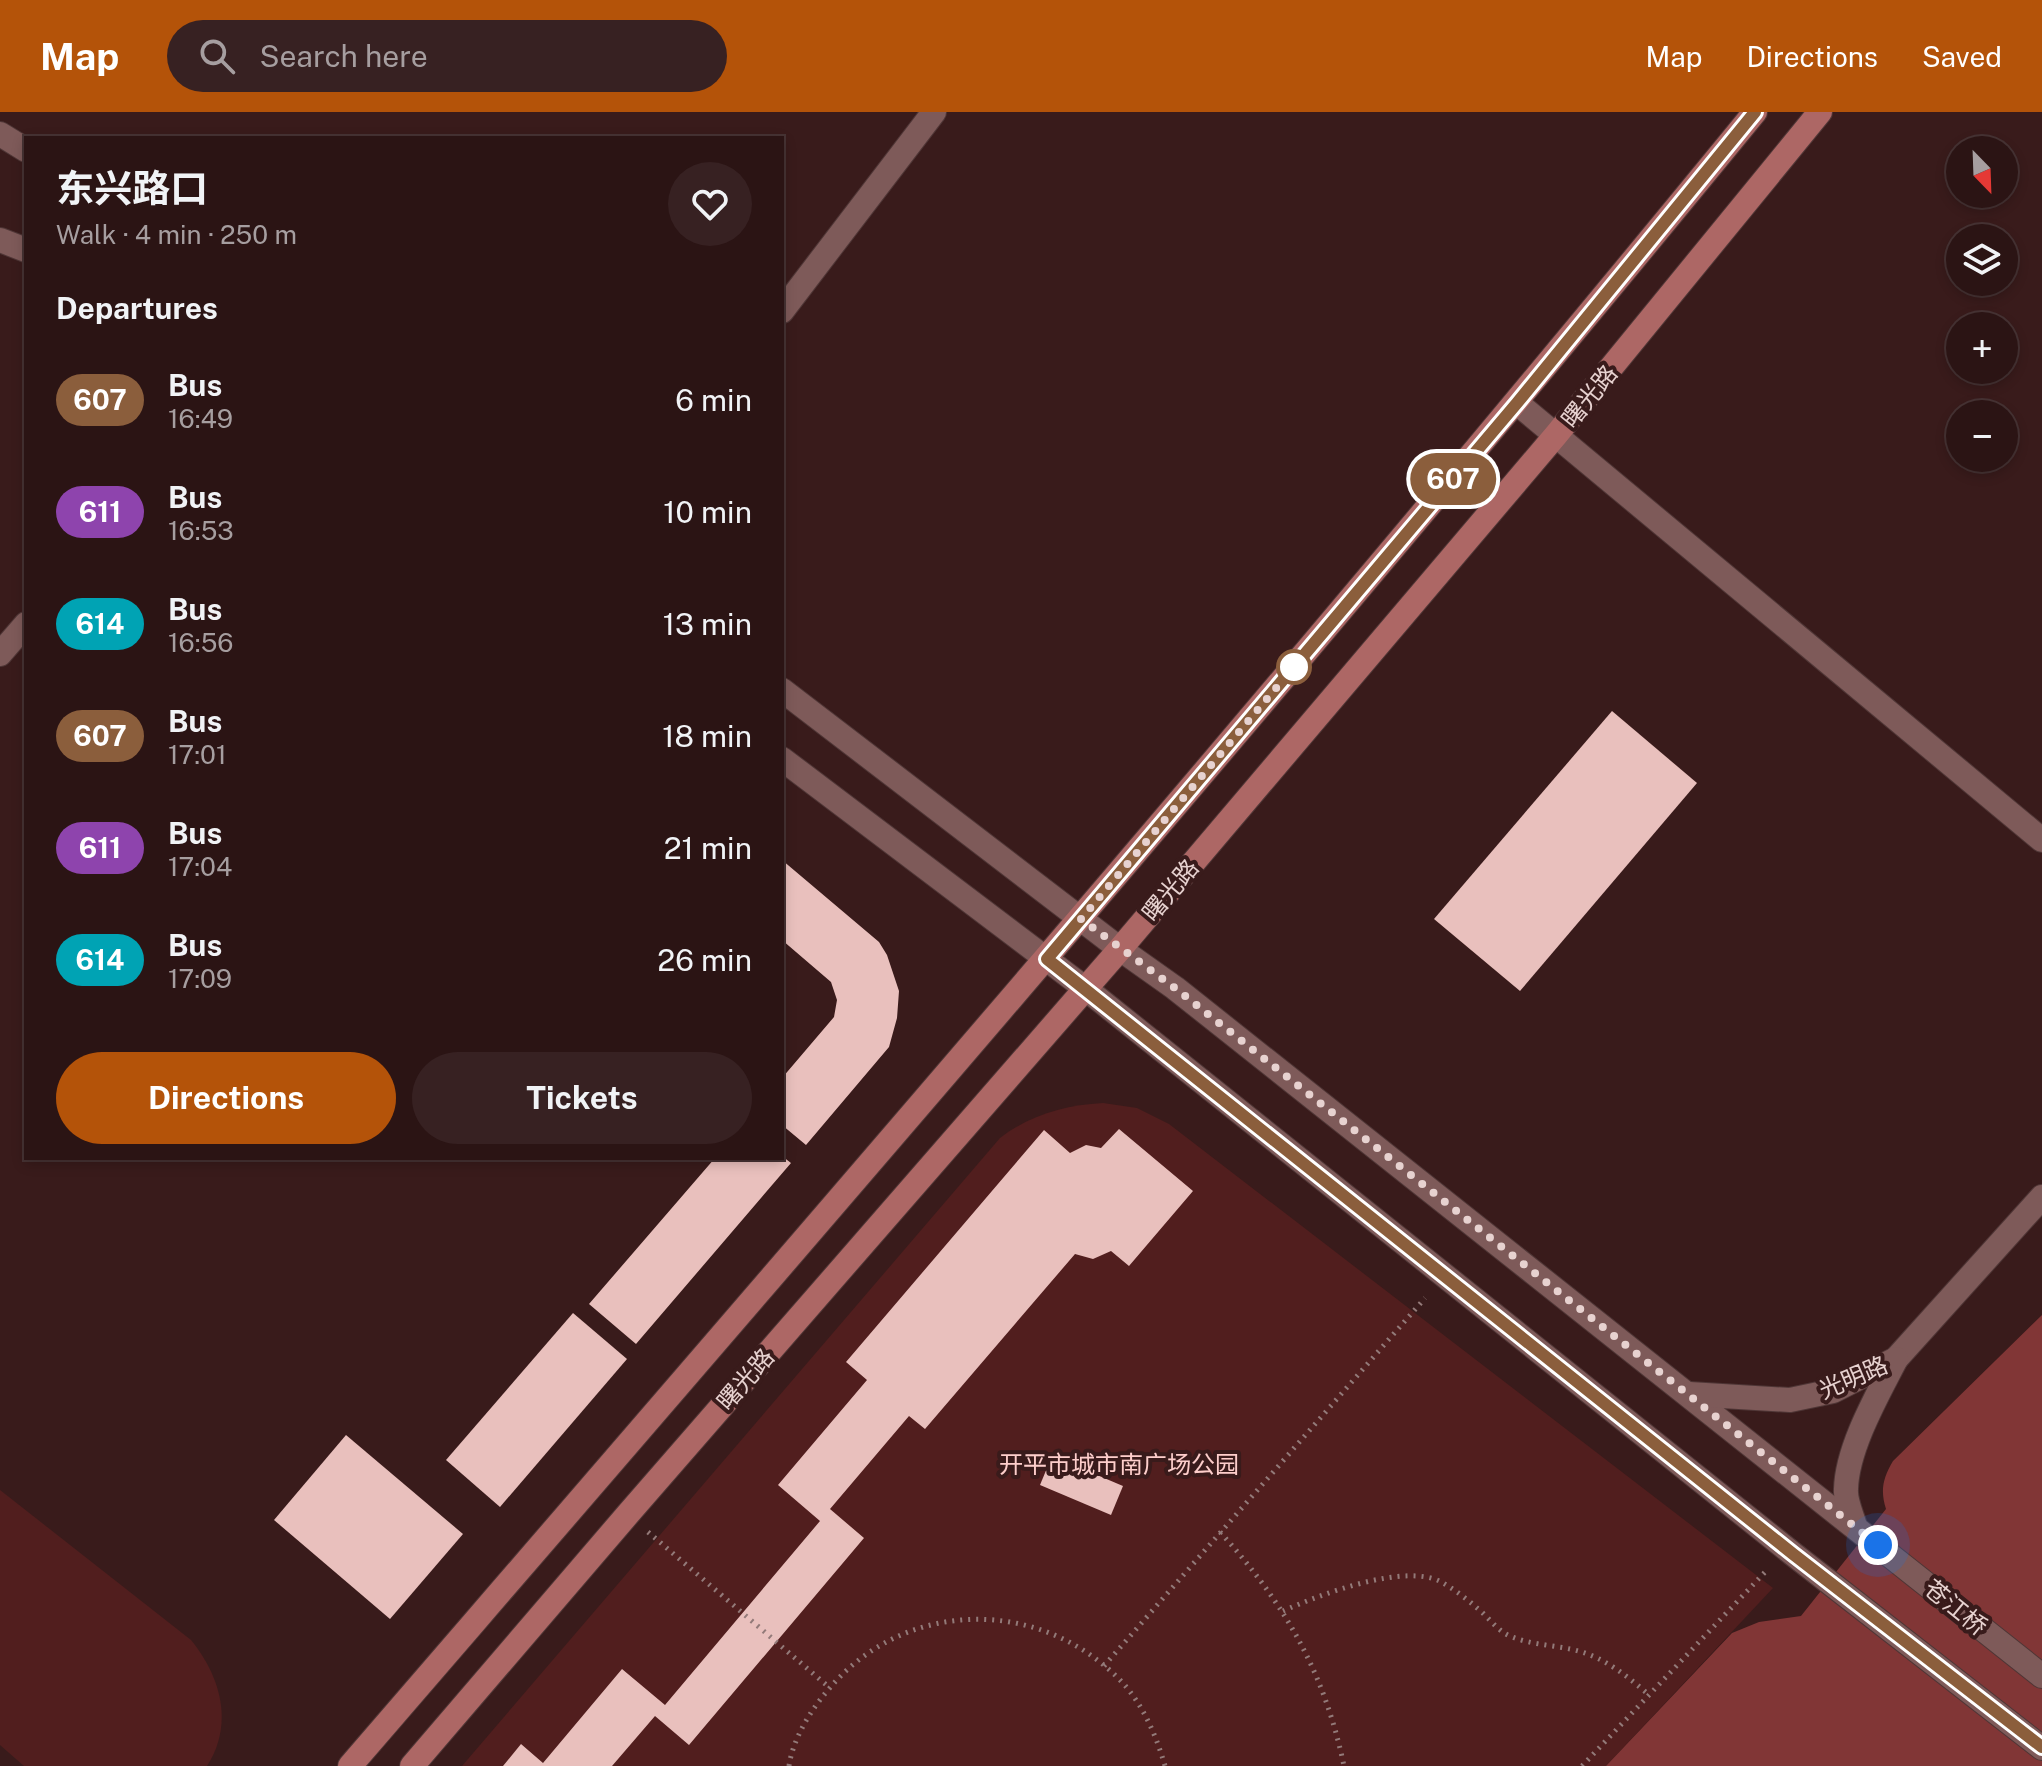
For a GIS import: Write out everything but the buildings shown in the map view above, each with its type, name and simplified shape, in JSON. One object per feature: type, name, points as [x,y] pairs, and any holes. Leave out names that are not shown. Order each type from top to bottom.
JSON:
[{"type":"main road","name":"曙光路","points":[[350,1766],[1081,919],[1517,403],[1755,112]]},
{"type":"main road","name":"曙光路","points":[[412,1766],[1086,989],[1556,435],[1820,112]]},
{"type":"street","points":[[784,308],[934,112]]},
{"type":"street","points":[[0,134],[24,149]]},
{"type":"street","points":[[0,240],[24,249]]},
{"type":"street","points":[[1517,403],[2042,840]]},
{"type":"street","points":[[0,654],[24,626]]},
{"type":"street","name":"苍江桥","points":[[784,692],[1175,988],[2042,1676]]},
{"type":"street","points":[[784,761],[1086,989],[1790,1551],[2042,1748]]},
{"type":"street","name":"光明路","points":[[1689,1394],[1790,1400],[1833,1391],[1896,1359],[2042,1197]]},
{"type":"street","points":[[1855,1526],[1845,1492],[1849,1466],[1875,1400],[1896,1359]]},
{"type":"path","points":[[1104,1666],[1444,1276]]},
{"type":"path","points":[[628,1514],[830,1688]]},
{"type":"path","points":[[1220,1532],[1254,1570],[1283,1611],[1311,1663],[1334,1720],[1344,1766]]},
{"type":"path","points":[[1582,1766],[1790,1551]]},
{"type":"path","points":[[1283,1611],[1348,1585],[1426,1576],[1453,1589],[1508,1635],[1587,1653],[1617,1668],[1649,1695]]},
{"type":"path","points":[[789,1766],[801,1731],[817,1703],[860,1657],[916,1628],[980,1618],[1043,1630],[1073,1643],[1104,1666],[1122,1682],[1142,1709],[1157,1738],[1165,1766]]},
{"type":"green space","name":"开平市城市南广场公园","points":[[1103,1103],[1137,1108],[1169,1124],[1773,1588],[1606,1766],[462,1766],[1000,1138],[1023,1123],[1048,1113]]},
{"type":"green space","points":[[0,1490],[191,1640],[210,1669],[220,1701],[220,1734],[207,1766],[24,1766],[0,1745]]},
{"type":"shaded area","points":[[2042,1315],[2042,1766],[1606,1766],[1732,1633],[1759,1622],[1801,1616],[1886,1509],[1884,1484],[1893,1461]]},
{"type":"bus line","name":"607","points":[[1755,112],[1517,403],[1047,959],[1793,1554],[2042,1747]]},
{"type":"route","points":[[1294,667],[1299,661],[1081,919],[1175,988],[1878,1545]]}]
